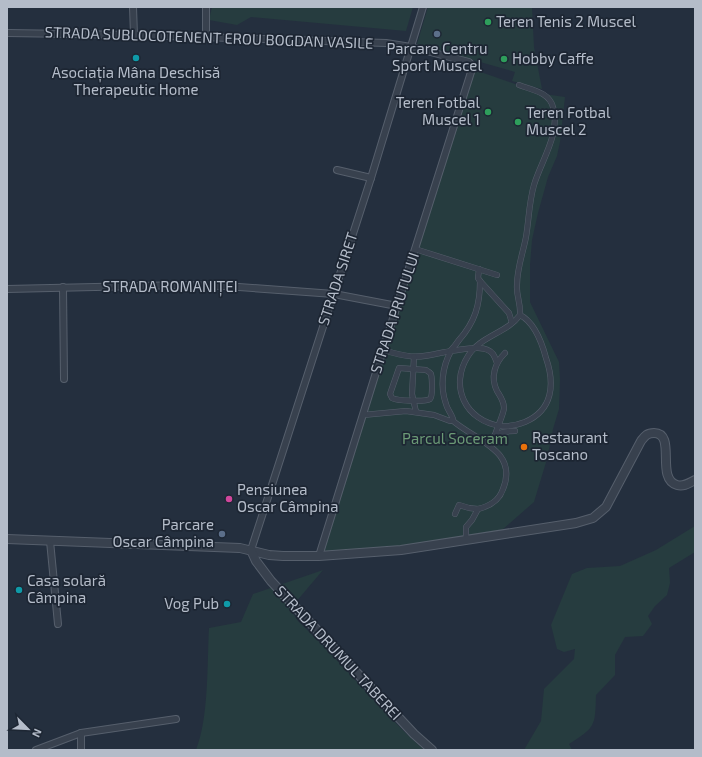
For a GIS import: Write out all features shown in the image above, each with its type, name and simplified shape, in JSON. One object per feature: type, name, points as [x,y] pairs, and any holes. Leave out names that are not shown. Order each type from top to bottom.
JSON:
[{"type":"street","points":[[133,7],[134,35]]},
{"type":"street","points":[[206,7],[206,37]]},
{"type":"street","name":"STRADA SIRET","points":[[251,550],[371,178],[423,7]]},
{"type":"street","name":"STRADA SUBLOCOTENENT EROU BOGDAN VASILE","points":[[7,32],[386,43],[412,47]]},
{"type":"street","name":"STRADA PRUTULUI","points":[[319,556],[470,77],[472,65],[469,62],[412,47]]},
{"type":"street","points":[[519,85],[549,97],[555,112],[552,140],[538,171],[530,203],[526,235],[517,278],[520,315],[504,330],[484,340],[474,348],[468,356],[462,370],[460,382],[464,402],[470,410],[482,420],[508,427],[532,419],[539,413],[546,406],[550,387],[549,368],[542,346],[530,324],[520,315]]},
{"type":"street","points":[[337,170],[371,178]]},
{"type":"street","points":[[415,249],[497,275]]},
{"type":"street","points":[[455,514],[459,505],[478,509],[490,505],[502,492],[506,480],[506,465],[497,451],[457,425],[452,420],[452,416],[446,405],[443,389],[444,370],[450,351],[464,335],[475,317],[480,291],[480,282],[478,278],[479,269]]},
{"type":"street","points":[[480,282],[509,313],[512,323]]},
{"type":"street","name":"STRADA ROMANIȚEI","points":[[7,289],[63,287],[224,286],[334,294],[397,306]]},
{"type":"street","points":[[63,287],[64,379]]},
{"type":"street","points":[[383,350],[400,355],[426,357],[450,351],[482,348],[489,350],[498,363]]},
{"type":"street","points":[[495,435],[503,414],[504,406],[494,384],[494,372],[505,353]]},
{"type":"street","points":[[414,357],[413,400],[416,412]]},
{"type":"street","points":[[400,368],[430,372],[432,394],[430,399],[425,401],[413,400],[394,400],[390,394],[400,368]]},
{"type":"street","points":[[363,415],[392,412],[416,412],[434,415],[446,421],[452,420]]},
{"type":"street","points":[[488,444],[490,439],[501,432],[515,431]]},
{"type":"street","points":[[7,539],[240,548],[269,555],[319,556],[401,550],[576,523],[593,518],[606,507],[641,441],[650,433],[657,433],[662,436],[665,442],[666,470],[669,479],[674,484],[680,486],[686,485],[695,480]]},
{"type":"street","points":[[466,540],[466,527],[478,509]]},
{"type":"street","points":[[50,541],[58,624]]},
{"type":"street","name":"STRADA DRUMUL TABEREI","points":[[251,550],[256,560],[272,581],[414,734],[432,750]]},
{"type":"street","points":[[36,750],[49,748],[81,733],[176,719]]},
{"type":"street","points":[[81,733],[81,750]]},
{"type":"green space","points":[[212,7],[413,7],[406,31],[251,17],[237,25],[209,20]]},
{"type":"green space","name":"Hobby Caffe","points":[[428,7],[532,7],[534,47],[542,89],[512,81],[515,72],[417,44]]},
{"type":"green space","name":"Parcul Soceram","points":[[472,69],[544,94],[565,97],[560,142],[557,156],[548,177],[538,213],[532,240],[530,265],[530,302],[559,362],[560,380],[559,409],[547,459],[534,502],[495,536],[319,556]]},
{"type":"green space","points":[[695,526],[695,552],[669,568],[670,583],[667,595],[655,606],[648,616],[652,624],[643,636],[625,637],[615,655],[615,675],[596,695],[594,720],[589,729],[569,744],[572,750],[524,750],[541,721],[544,689],[574,659],[575,649],[564,652],[557,649],[551,625],[572,574],[587,568],[620,566],[656,550]]},
{"type":"green space","points":[[323,570],[290,609],[298,621],[407,735],[424,750],[196,750],[200,737],[205,707],[209,628],[241,622],[253,594]]},
{"type":"place","name":"Teren Tenis 2 Muscel","points":[[488,22]]},
{"type":"place","name":"Parcare Centru Sport Muscel","points":[[437,34]]},
{"type":"place","name":"Asociația Mâna Deschisă Therapeutic Home","points":[[136,58]]},
{"type":"place","name":"Hobby Caffe","points":[[504,59]]},
{"type":"place","name":"Teren Fotbal Muscel 1","points":[[488,112]]},
{"type":"place","name":"Teren Fotbal Muscel 2","points":[[518,122]]},
{"type":"place","name":"Restaurant Toscano","points":[[524,447]]},
{"type":"place","name":"Pensiunea Oscar Câmpina","points":[[229,499]]},
{"type":"place","name":"Parcare Oscar Câmpina","points":[[222,534]]},
{"type":"place","name":"Casa solară Câmpina","points":[[19,590]]},
{"type":"place","name":"Vog Pub","points":[[227,604]]}]
